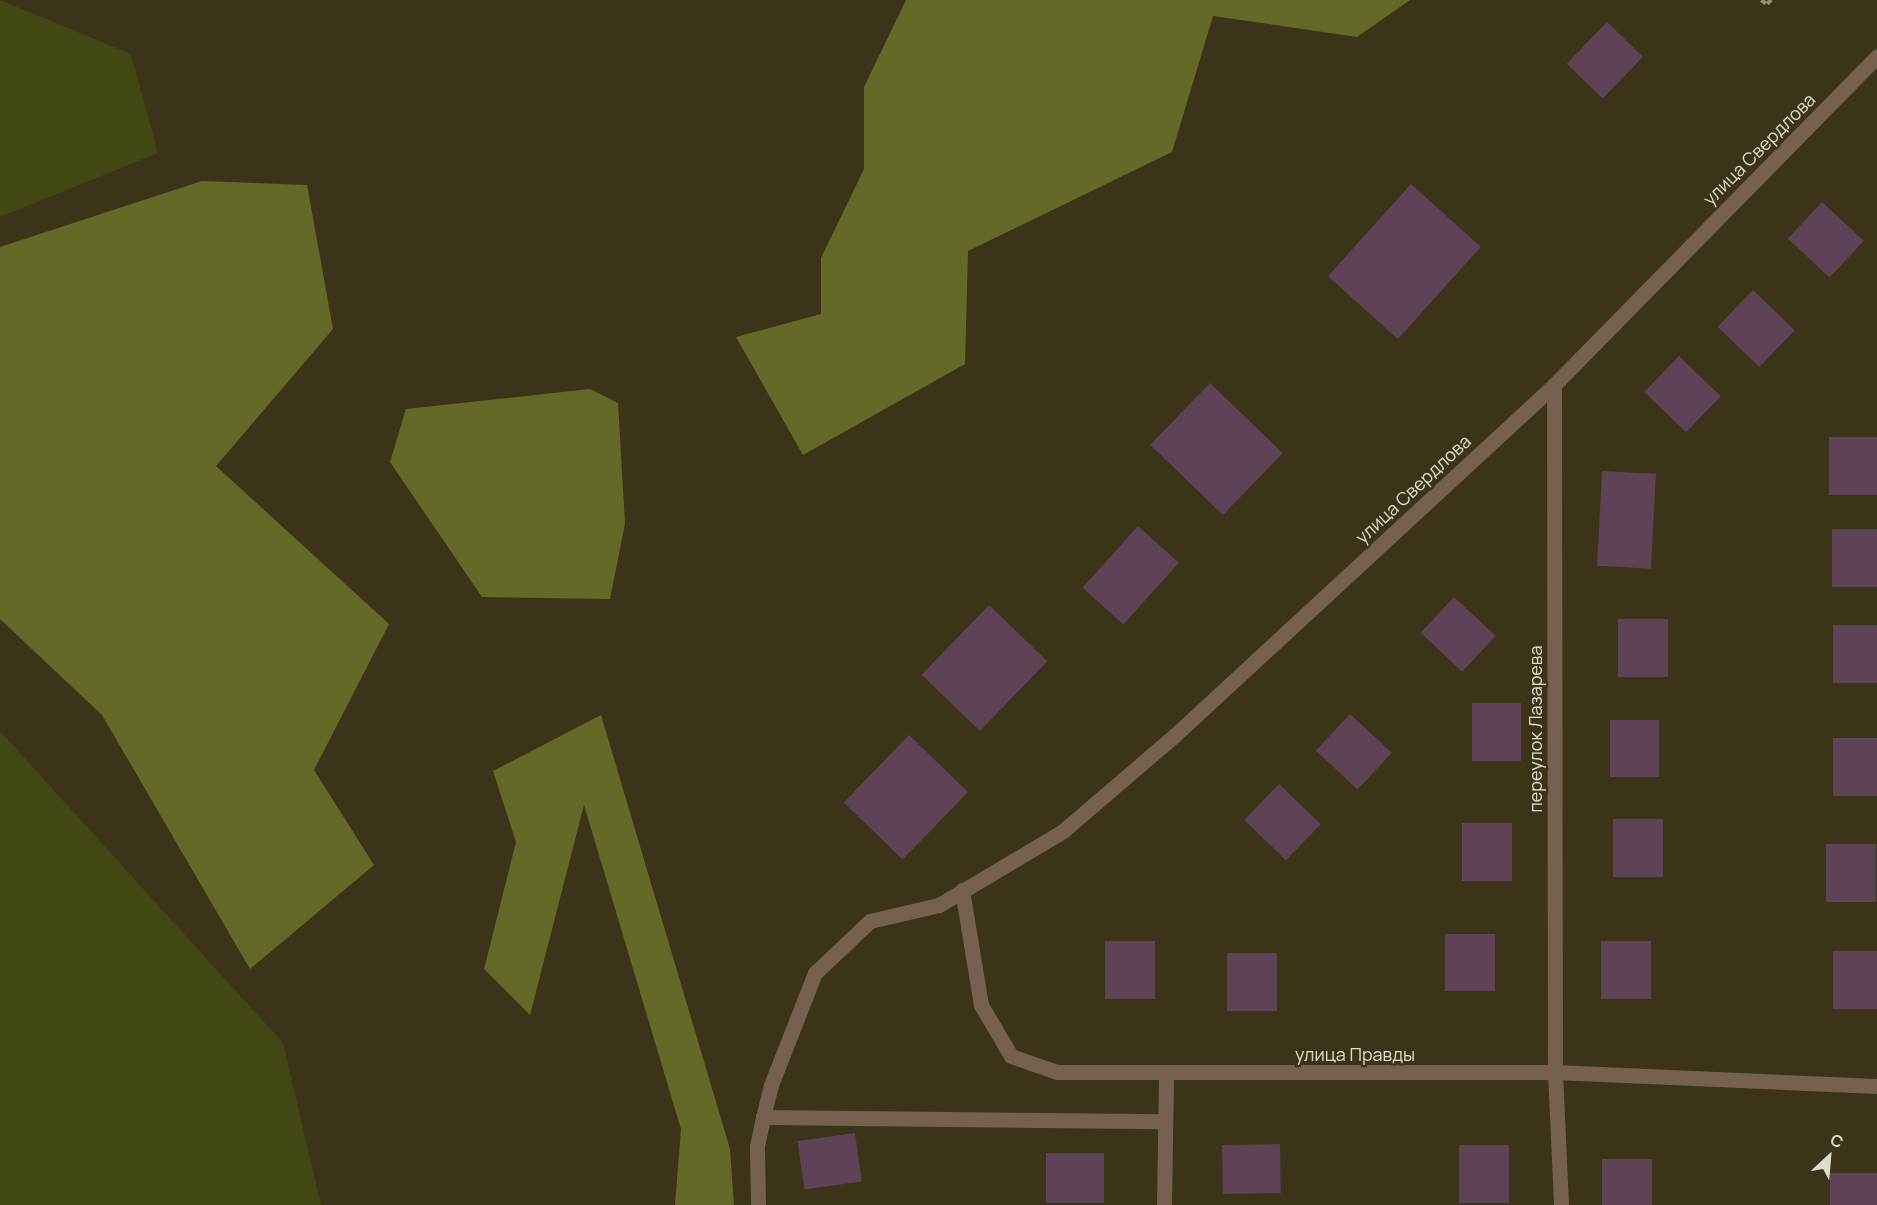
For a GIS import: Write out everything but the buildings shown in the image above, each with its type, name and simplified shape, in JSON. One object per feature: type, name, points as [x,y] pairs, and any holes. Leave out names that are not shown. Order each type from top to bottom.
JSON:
[{"type":"street","name":"улица Свердлова","points":[[763,1117],[771,1085],[815,973],[870,921],[939,905],[1071,824],[1175,735],[1554,385],[1877,56]]},
{"type":"street","name":"переулок Лазарева","points":[[1554,385],[1555,1072],[1561,1205]]},
{"type":"street","name":"улица Правды","points":[[962,890],[981,1005],[1011,1056],[1057,1072],[1166,1074],[1555,1072],[1877,1086]]},
{"type":"street","points":[[1164,1205],[1166,1074]]},
{"type":"street","points":[[758,1205],[757,1146],[763,1117],[1165,1121]]},
{"type":"path","points":[[1761,0],[1767,4],[1771,0]]},
{"type":"green space","points":[[0,0],[131,54],[158,153],[0,217]]},
{"type":"green space","points":[[906,0],[1410,0],[1357,37],[1213,16],[1172,152],[968,251],[965,364],[803,455],[736,337],[821,314],[821,258],[864,169],[864,87]]},
{"type":"green space","points":[[202,181],[307,185],[333,329],[216,466],[389,624],[314,770],[374,865],[250,969],[102,715],[0,619],[0,247]]},
{"type":"green space","points":[[590,389],[618,403],[625,524],[610,599],[482,597],[390,462],[406,409]]},
{"type":"green space","points":[[601,715],[730,1149],[734,1205],[675,1205],[681,1129],[584,805],[530,1015],[484,969],[516,842],[493,771]]},
{"type":"green space","points":[[0,731],[283,1043],[321,1205],[0,1205]]}]
